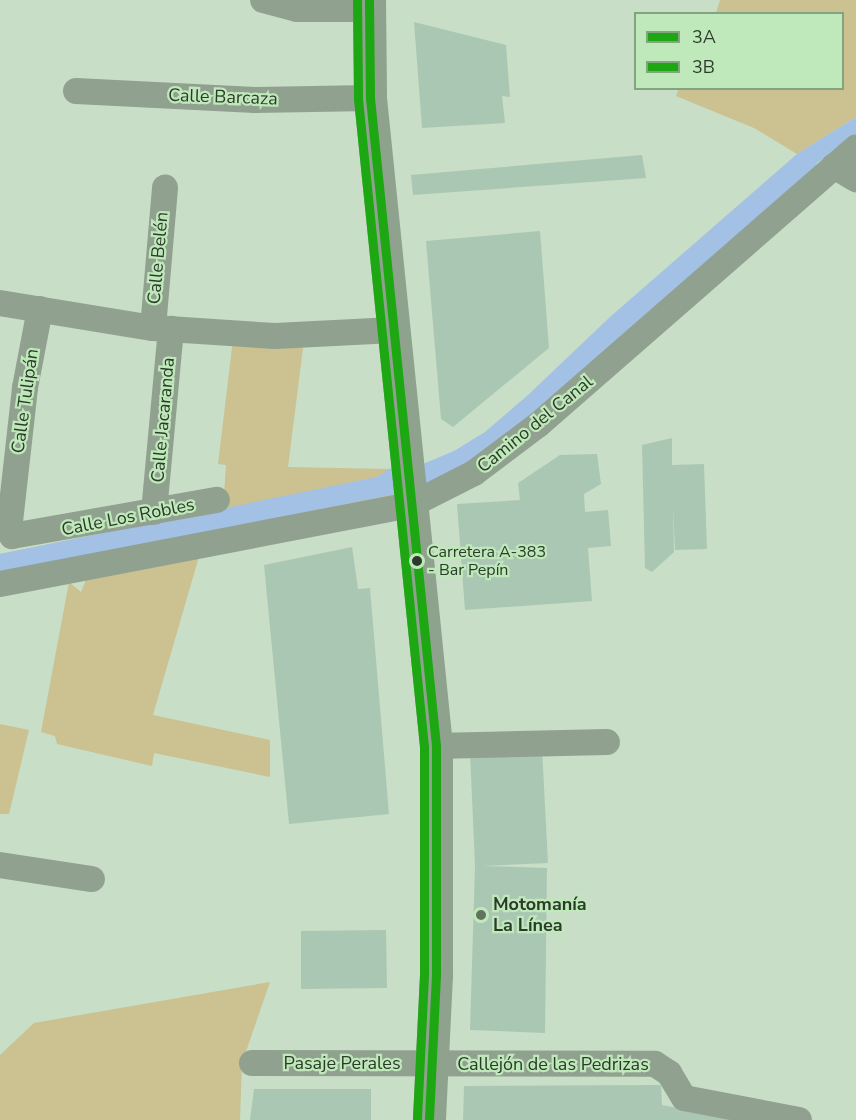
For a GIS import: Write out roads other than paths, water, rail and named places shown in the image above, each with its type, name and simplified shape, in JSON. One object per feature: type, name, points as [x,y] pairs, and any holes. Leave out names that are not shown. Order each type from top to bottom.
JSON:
[{"type":"main road","points":[[369,5],[370,98],[436,746],[439,831],[429,1120]]},
{"type":"street","points":[[263,0],[297,9],[369,5]]},
{"type":"street","name":"Calle Barcaza","points":[[76,91],[255,100],[370,98]]},
{"type":"street","name":"Camino del Canal","points":[[0,584],[411,505],[474,473],[538,425],[856,148]]},
{"type":"street","points":[[834,166],[856,179]]},
{"type":"street","name":"Calle Belén","points":[[162,328],[165,188]]},
{"type":"street","points":[[0,303],[162,328],[275,336],[394,330]]},
{"type":"street","name":"Calle Tulipán","points":[[39,534],[15,538],[9,530],[25,388],[40,309]]},
{"type":"street","name":"Calle Jacaranda","points":[[154,512],[162,328]]},
{"type":"street","name":"Calle Los Robles","points":[[39,534],[217,500]]},
{"type":"street","points":[[436,746],[607,742]]},
{"type":"street","points":[[0,865],[92,879]]},
{"type":"street","name":"Pasaje Perales","points":[[252,1063],[432,1064]]},
{"type":"street","name":"Callejón de las Pedrizas","points":[[432,1064],[655,1064],[669,1073],[684,1098],[799,1120]]},
{"type":"water","points":[[856,117],[856,137],[817,163],[816,170],[521,433],[425,488],[0,574],[0,554],[377,477],[389,469],[423,464],[454,451],[485,432],[528,395],[610,317],[797,154]]},
{"type":"place","name":"Carretera A-383 - Bar Pepín","points":[[417,561]]},
{"type":"place","name":"Motomanía La Línea","points":[[481,915]]}]
